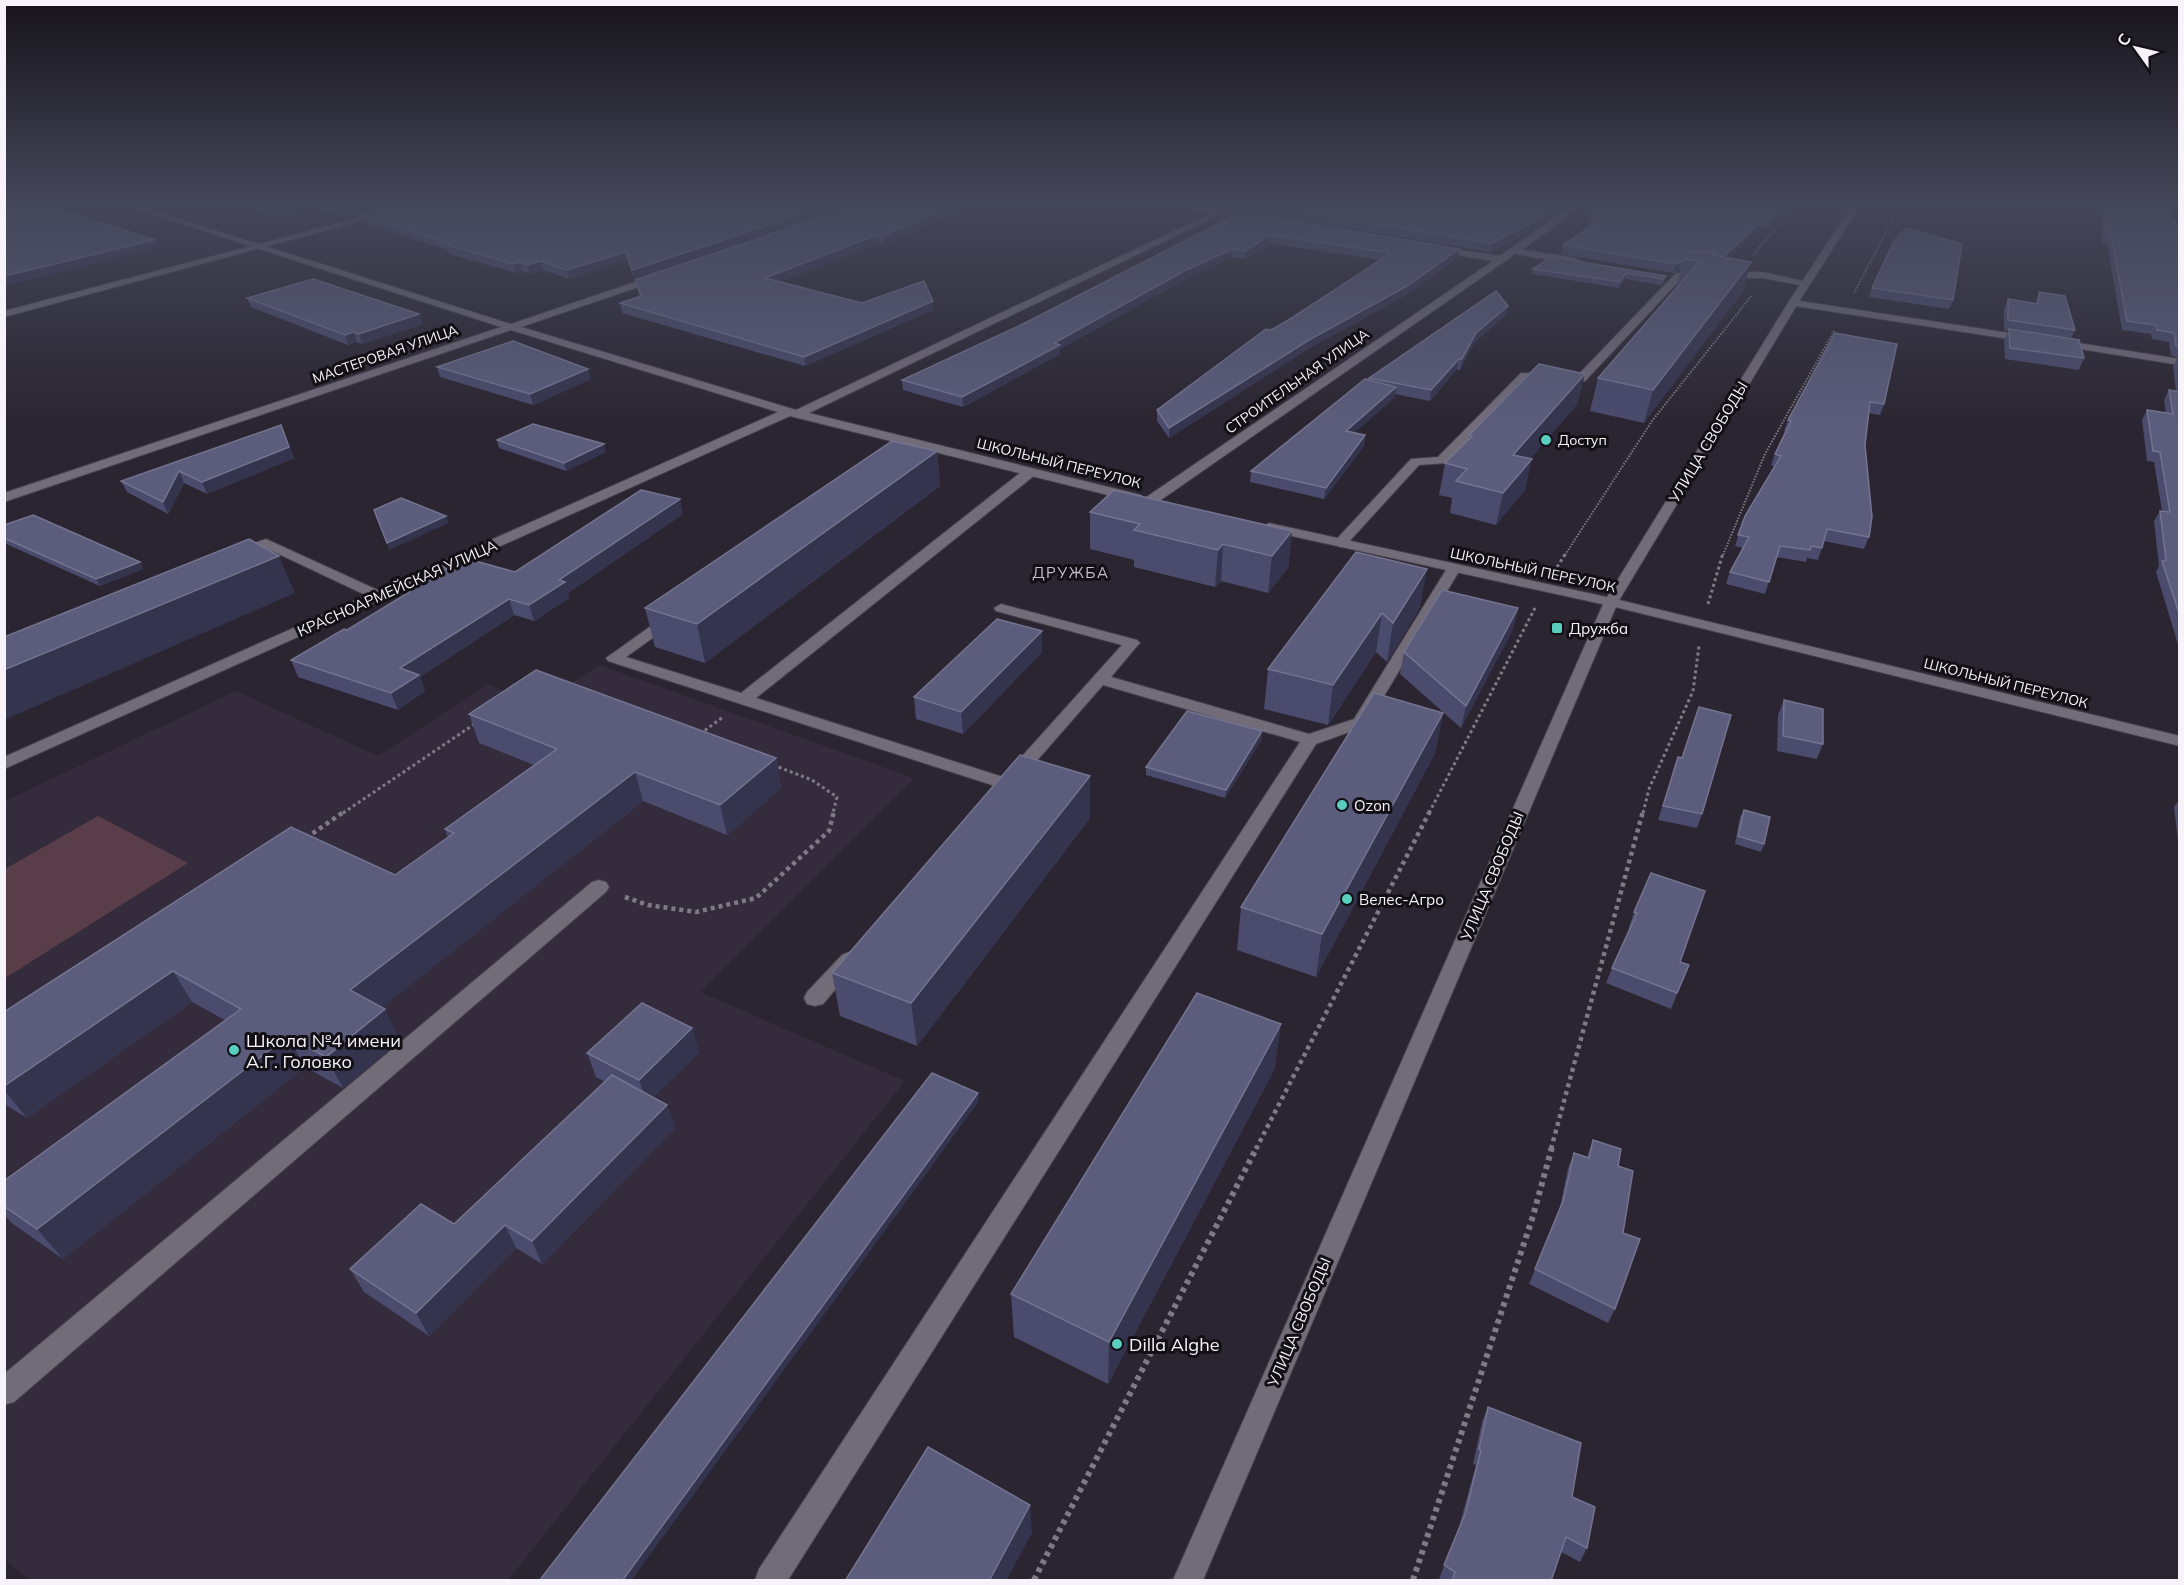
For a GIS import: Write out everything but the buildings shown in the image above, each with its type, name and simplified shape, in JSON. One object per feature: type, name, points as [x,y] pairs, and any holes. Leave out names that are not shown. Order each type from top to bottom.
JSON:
[{"type":"street","points":[[4,314],[143,277]]},
{"type":"street","name":"ШКОЛЬНЫЙ ПЕРЕУЛОК","points":[[352,277],[794,413],[1172,506]]},
{"type":"street","name":"МАСТЕРОВАЯ УЛИЦА","points":[[4,498],[657,277]]},
{"type":"street","name":"КРАСНОАРМЕЙСКАЯ УЛИЦА","points":[[4,764],[794,413],[1083,277]]},
{"type":"street","name":"СТРОИТЕЛЬНАЯ УЛИЦА","points":[[1150,501],[1473,277]]},
{"type":"street","points":[[1340,543],[1415,462],[1442,460],[1525,375],[1581,379],[1670,277]]},
{"type":"street","points":[[1773,277],[1806,283]]},
{"type":"street","name":"УЛИЦА СВОБОДЫ","points":[[1188,1581],[1611,602],[1810,277]]},
{"type":"street","points":[[1793,303],[2041,340]]},
{"type":"street","points":[[2052,342],[2180,362]]},
{"type":"street","points":[[900,458],[920,444]]},
{"type":"street","points":[[744,699],[1030,472]]},
{"type":"street","name":"ШКОЛЬНЫЙ ПЕРЕУЛОК","points":[[1251,523],[1611,602],[2180,741]]},
{"type":"street","points":[[222,560],[266,543],[379,596]]},
{"type":"street","points":[[1100,679],[1310,740],[1360,722],[1454,568]]},
{"type":"street","points":[[982,811],[1132,643],[1001,608]]},
{"type":"street","points":[[681,611],[614,658],[1006,784]]},
{"type":"street","points":[[770,1581],[1310,740]]},
{"type":"street","points":[[4,1392],[599,887]]},
{"type":"street","points":[[815,998],[863,944]]},
{"type":"path","points":[[1034,1581],[1546,588],[1652,422],[1758,287],[1743,277]]},
{"type":"path","points":[[1413,1581],[1533,1216],[1649,789],[1693,691],[1701,624],[1725,548],[1765,454],[1863,277]]},
{"type":"path","points":[[300,842],[477,723]]},
{"type":"path","points":[[697,737],[708,741]]},
{"type":"path","points":[[599,887],[648,905],[696,912],[756,898],[829,831],[837,797],[812,780],[770,764]]},
{"type":"shaded area","points":[[599,665],[914,778],[700,992],[905,1081],[508,1580],[30,1580],[5,1560],[5,801],[236,691],[378,756],[489,684],[518,697],[567,686]]},
{"type":"shaded area","points":[[98,816],[188,863],[5,978],[5,869]]},
{"type":"place","name":"Доступ","points":[[1546,440]]},
{"type":"place","name":"Дружба","points":[[1557,628]]},
{"type":"place","name":"Ozon","points":[[1342,805]]},
{"type":"place","name":"Велес-Агро","points":[[1347,899]]},
{"type":"place","name":"Школа №4 имени А.Г. Головко","points":[[234,1050]]},
{"type":"place","name":"Dilla Alghe","points":[[1117,1344]]},
{"type":"district","name":"ДРУЖБА","points":[[1071,572]]}]
